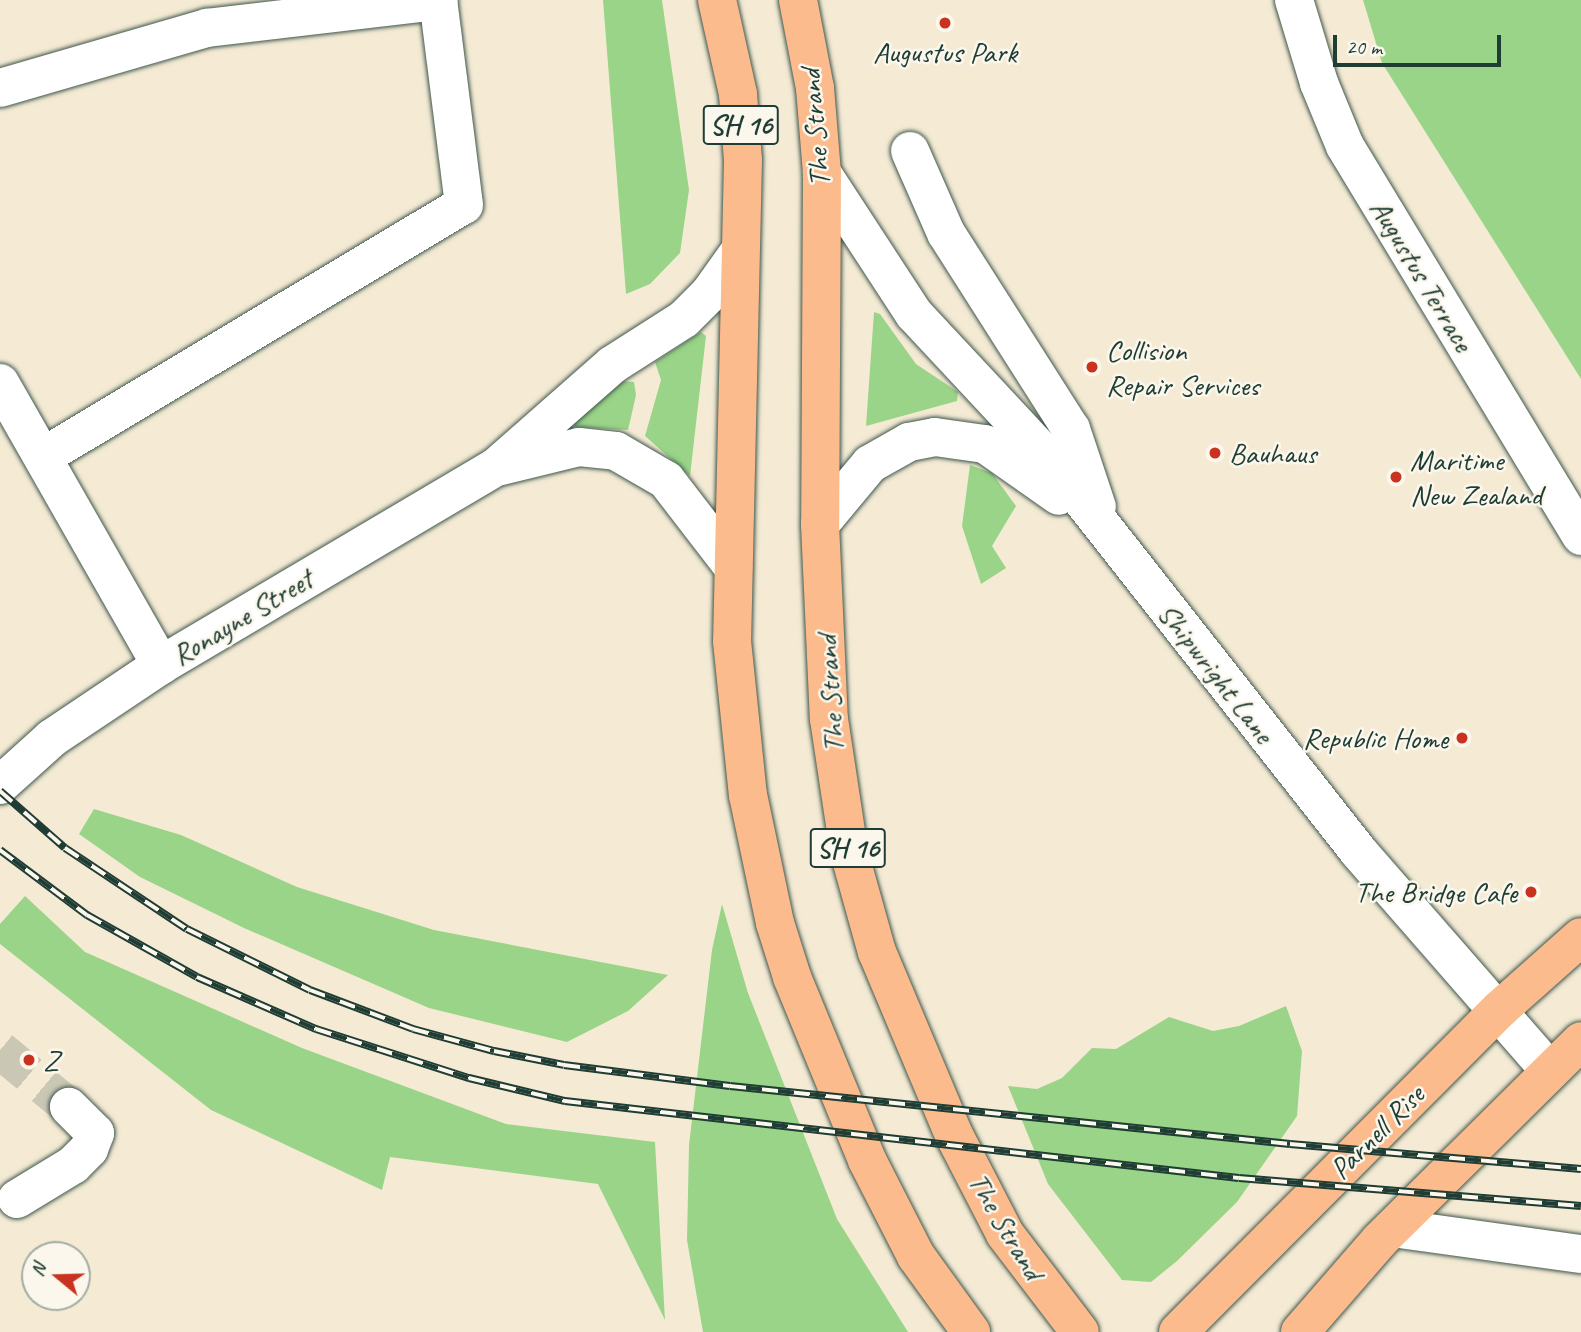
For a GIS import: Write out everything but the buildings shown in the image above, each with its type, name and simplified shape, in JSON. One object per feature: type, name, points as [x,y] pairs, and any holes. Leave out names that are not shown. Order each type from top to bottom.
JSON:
[{"type":"main road","name":"SH 16","points":[[717,0],[738,94],[743,160],[738,251],[732,640],[748,795],[775,923],[867,1160],[916,1256],[971,1332]]},
{"type":"main road","name":"The Strand","points":[[798,0],[815,88],[822,173],[820,524],[829,719],[849,852],[877,952],[914,1046],[1005,1234],[1055,1306],[1080,1332]]},
{"type":"main road","name":"Parnell Rise","points":[[1178,1332],[1500,1009],[1581,937]]},
{"type":"main road","points":[[1300,1332],[1394,1228],[1581,1041]]},
{"type":"street","points":[[0,89],[207,28],[438,0],[464,205],[44,456]]},
{"type":"street","name":"Augustus Terrace","points":[[1294,0],[1319,83],[1345,146],[1581,536]]},
{"type":"street","points":[[910,151],[946,233],[1071,429],[1102,529]]},
{"type":"street","name":"Shipwright Lane","points":[[822,173],[914,314],[1052,462],[1102,529],[1358,851],[1500,1009],[1550,1071]]},
{"type":"street","name":"Ronayne Street","points":[[0,785],[52,738],[162,665],[496,467],[612,365],[684,319],[716,285],[738,251]]},
{"type":"street","points":[[0,383],[162,665]]},
{"type":"street","name":"Shipwright Lane","points":[[820,524],[870,464],[909,442],[935,437],[985,444],[1102,529]]},
{"type":"street","name":"Ronayne Street","points":[[496,467],[579,447],[616,451],[666,480],[733,567]]},
{"type":"street","points":[[17,1199],[73,1165],[89,1149],[95,1133],[69,1107]]},
{"type":"street","points":[[1394,1228],[1581,1254]]},
{"type":"green space","points":[[603,0],[662,0],[689,190],[680,253],[650,284],[626,294]]},
{"type":"green space","points":[[1363,0],[1581,0],[1581,379],[1382,63]]},
{"type":"green space","points":[[874,312],[880,314],[916,364],[958,392],[957,401],[866,426]]},
{"type":"green space","points":[[701,332],[706,336],[690,476],[645,436],[661,380],[655,362]]},
{"type":"green space","points":[[621,381],[634,382],[636,395],[628,430],[576,427],[567,416]]},
{"type":"green space","points":[[970,465],[992,473],[1016,506],[992,546],[1006,568],[981,584],[962,526]]},
{"type":"green space","points":[[94,809],[181,835],[297,887],[434,930],[668,975],[628,1011],[567,1042],[429,1008],[244,928],[140,877],[79,834]]},
{"type":"green space","points":[[25,896],[85,952],[302,1048],[506,1124],[655,1142],[665,1320],[598,1184],[390,1157],[382,1190],[211,1110],[0,944],[0,924]]},
{"type":"green space","points":[[722,904],[748,993],[837,1219],[908,1332],[703,1332],[687,1240],[689,1145],[712,950]]},
{"type":"green space","points":[[1286,1006],[1302,1051],[1297,1116],[1237,1202],[1177,1261],[1151,1282],[1122,1280],[1048,1184],[1008,1086],[1037,1089],[1062,1078],[1092,1048],[1116,1049],[1169,1017],[1213,1031],[1239,1026]]},
{"type":"tunnel","points":[[0,1050],[69,1107]]},
{"type":"railway","points":[[0,791],[65,848],[187,929],[310,990],[413,1029],[494,1051],[564,1065],[730,1086],[1290,1144],[1581,1169]]},
{"type":"railway","points":[[0,850],[87,915],[197,977],[316,1029],[469,1078],[565,1101],[1239,1178],[1581,1206]]},
{"type":"place","name":"Augustus Park","points":[[945,23]]},
{"type":"place","name":"Collision Repair Services","points":[[1092,367]]},
{"type":"place","name":"Bauhaus","points":[[1215,453]]},
{"type":"place","name":"Maritime New Zealand","points":[[1396,477]]},
{"type":"place","name":"Republic Home","points":[[1462,738]]},
{"type":"place","name":"The Bridge Cafe","points":[[1531,892]]},
{"type":"place","name":"Z","points":[[29,1060]]}]
